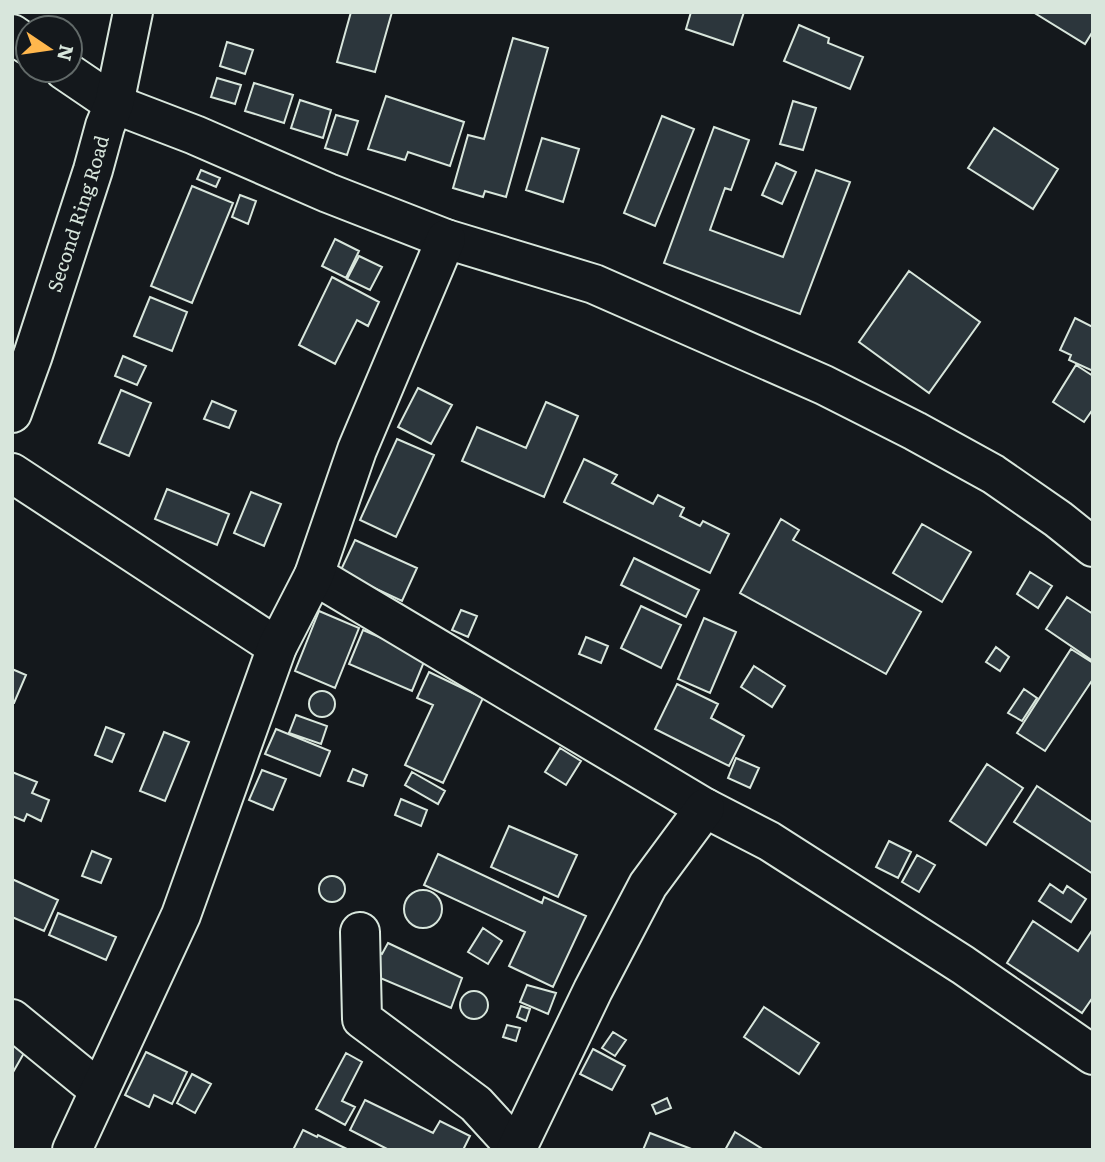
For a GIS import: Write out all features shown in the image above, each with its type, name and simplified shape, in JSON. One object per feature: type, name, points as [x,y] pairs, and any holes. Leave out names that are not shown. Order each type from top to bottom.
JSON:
[{"type":"street","name":"Second Ring Road","points":[[12,412],[114,104],[133,12]]},
{"type":"street","points":[[84,84],[114,104],[195,135],[328,193],[446,239],[594,284],[824,385],[993,474],[1093,547]]},
{"type":"street","points":[[72,1150],[181,915],[276,647],[314,575],[357,450],[446,239]]},
{"type":"street","points":[[12,473],[276,647]]},
{"type":"street","points":[[314,575],[705,808],[769,841],[963,965],[1093,1055]]},
{"type":"street","points":[[360,932],[362,1018],[476,1104],[517,1150],[593,990],[648,885],[705,808]]},
{"type":"street","points":[[12,1019],[99,1090]]},
{"type":"building","points":[[351,12],[392,12],[375,72],[337,62]]},
{"type":"building","points":[[691,12],[744,12],[733,45],[686,29]]},
{"type":"building","points":[[1033,12],[1093,12],[1093,31],[1085,44]]},
{"type":"building","points":[[799,25],[829,38],[828,43],[863,57],[850,89],[784,61]]},
{"type":"building","points":[[513,38],[548,48],[506,197],[485,191],[483,197],[453,188],[468,135],[484,139]]},
{"type":"building","points":[[227,42],[253,50],[245,74],[220,66]]},
{"type":"building","points":[[217,78],[241,85],[235,104],[211,97]]},
{"type":"building","points":[[254,83],[293,95],[284,123],[245,111]]},
{"type":"building","points":[[386,96],[464,122],[450,166],[408,152],[405,160],[368,149]]},
{"type":"building","points":[[300,100],[331,110],[323,138],[291,128]]},
{"type":"building","points":[[793,101],[816,108],[803,150],[780,144]]},
{"type":"building","points":[[336,115],[358,121],[347,155],[325,148]]},
{"type":"building","points":[[662,116],[694,129],[655,226],[624,213]]},
{"type":"building","points":[[714,127],[749,140],[731,190],[725,188],[710,230],[783,257],[816,170],[850,182],[800,314],[664,263]]},
{"type":"building","points":[[994,128],[1058,169],[1033,209],[968,168]]},
{"type":"building","points":[[542,138],[579,149],[563,202],[526,190]]},
{"type":"building","points":[[776,163],[796,172],[782,204],[762,195]]},
{"type":"building","points":[[201,170],[220,178],[216,187],[197,179]]},
{"type":"building","points":[[192,186],[233,203],[192,303],[151,286]]},
{"type":"building","points":[[240,195],[256,201],[248,224],[232,217]]},
{"type":"building","points":[[335,239],[359,251],[346,278],[322,266]]},
{"type":"building","points":[[359,256],[382,267],[370,290],[347,279]]},
{"type":"building","points":[[909,271],[980,322],[929,393],[859,342]]},
{"type":"building","points":[[332,277],[379,302],[368,326],[357,320],[335,364],[299,345]]},
{"type":"building","points":[[150,297],[187,312],[172,351],[134,336]]},
{"type":"building","points":[[1075,318],[1093,327],[1093,371],[1069,360],[1071,355],[1060,350]]},
{"type":"building","points":[[123,356],[146,366],[137,385],[115,376]]},
{"type":"building","points":[[1076,365],[1093,376],[1093,409],[1084,422],[1053,402]]},
{"type":"building","points":[[418,388],[452,405],[431,444],[398,427]]},
{"type":"building","points":[[121,390],[151,403],[129,456],[99,443]]},
{"type":"building","points":[[212,401],[236,411],[229,428],[204,419]]},
{"type":"building","points":[[546,402],[578,416],[544,497],[462,461],[477,427],[526,448]]},
{"type":"building","points":[[397,439],[434,455],[396,537],[360,520]]},
{"type":"building","points":[[584,459],[617,475],[612,483],[653,504],[658,495],[684,508],[680,516],[700,526],[703,521],[729,534],[710,573],[564,502]]},
{"type":"building","points":[[167,489],[229,514],[217,545],[155,519]]},
{"type":"building","points":[[251,492],[281,504],[264,546],[234,533]]},
{"type":"building","points":[[781,519],[799,530],[793,540],[921,612],[886,674],[740,593]]},
{"type":"building","points":[[922,524],[971,552],[942,602],[893,573]]},
{"type":"building","points":[[355,540],[417,568],[402,601],[340,572]]},
{"type":"building","points":[[634,558],[699,590],[686,617],[621,585]]},
{"type":"building","points":[[1030,572],[1052,586],[1038,608],[1017,594]]},
{"type":"building","points":[[1067,597],[1093,614],[1093,661],[1046,629]]},
{"type":"building","points":[[641,606],[681,625],[661,668],[621,648]]},
{"type":"building","points":[[461,610],[477,616],[468,637],[452,630]]},
{"type":"building","points":[[319,611],[359,628],[335,688],[295,671]]},
{"type":"building","points":[[704,618],[736,632],[710,693],[678,679]]},
{"type":"building","points":[[363,630],[426,657],[412,691],[349,664]]},
{"type":"building","points":[[586,637],[608,646],[601,663],[579,654]]},
{"type":"building","points":[[996,647],[1009,657],[1000,671],[986,662]]},
{"type":"building","points":[[1071,649],[1093,663],[1093,679],[1045,751],[1017,733]]},
{"type":"building","points":[[754,666],[785,686],[772,707],[741,687]]},
{"type":"building","points":[[12,669],[26,675],[14,703],[12,703]]},
{"type":"building","points":[[429,672],[483,698],[443,783],[405,765],[433,705],[417,698]]},
{"type":"building","points":[[677,684],[718,704],[711,718],[744,736],[729,766],[655,729]]},
{"type":"building","points":[[1024,689],[1037,698],[1022,721],[1008,713]]},
{"type":"building","points":[[322,691],[331,695],[335,704],[331,713],[322,717],[313,713],[309,704],[313,695]]},
{"type":"building","points":[[296,715],[327,726],[321,744],[289,733]]},
{"type":"building","points":[[106,727],[124,734],[112,762],[95,755]]},
{"type":"building","points":[[276,729],[330,751],[320,776],[265,754]]},
{"type":"building","points":[[164,732],[189,742],[165,801],[140,791]]},
{"type":"building","points":[[560,748],[581,761],[566,785],[545,772]]},
{"type":"building","points":[[736,758],[759,768],[750,788],[728,778]]},
{"type":"building","points":[[987,764],[1023,788],[986,845],[950,821]]},
{"type":"building","points":[[353,769],[367,775],[363,786],[348,781]]},
{"type":"building","points":[[262,770],[286,779],[273,810],[249,800]]},
{"type":"building","points":[[12,772],[37,782],[32,793],[49,800],[41,821],[27,814],[24,821],[12,816]]},
{"type":"building","points":[[412,772],[445,791],[438,804],[405,785]]},
{"type":"building","points":[[1037,786],[1093,823],[1093,874],[1014,822]]},
{"type":"building","points":[[401,799],[427,810],[421,826],[395,815]]},
{"type":"building","points":[[509,826],[577,855],[558,897],[491,867]]},
{"type":"building","points":[[889,841],[911,852],[898,878],[876,867]]},
{"type":"building","points":[[92,851],[111,859],[101,883],[82,876]]},
{"type":"building","points":[[438,854],[542,903],[544,897],[586,916],[553,987],[509,966],[525,932],[424,885]]},
{"type":"building","points":[[917,855],[935,865],[919,892],[902,882]]},
{"type":"building","points":[[332,876],[341,880],[345,889],[341,898],[332,902],[323,898],[319,889],[323,880]]},
{"type":"building","points":[[12,879],[58,900],[44,931],[12,917]]},
{"type":"building","points":[[1050,884],[1063,893],[1067,886],[1086,899],[1071,922],[1039,901]]},
{"type":"building","points":[[423,890],[436,896],[442,909],[436,922],[423,928],[410,922],[404,909],[410,896]]},
{"type":"building","points":[[58,913],[116,937],[106,960],[49,935]]},
{"type":"building","points":[[1033,921],[1078,951],[1093,929],[1093,997],[1082,1013],[1007,963]]},
{"type":"building","points":[[483,928],[502,941],[488,964],[468,952]]},
{"type":"building","points":[[388,943],[462,978],[451,1008],[366,972],[376,951],[382,954]]},
{"type":"building","points":[[527,985],[556,993],[548,1014],[520,1002]]},
{"type":"building","points":[[474,991],[484,995],[488,1005],[484,1015],[474,1019],[464,1015],[460,1005],[464,995]]},
{"type":"building","points":[[521,1006],[530,1009],[526,1021],[517,1017]]},
{"type":"building","points":[[764,1007],[819,1043],[799,1074],[744,1037]]},
{"type":"building","points":[[507,1025],[520,1028],[516,1041],[503,1037]]},
{"type":"building","points":[[613,1032],[626,1040],[615,1056],[602,1048]]},
{"type":"building","points":[[12,1038],[28,1046],[12,1074]]},
{"type":"building","points":[[593,1049],[625,1066],[612,1090],[580,1074]]},
{"type":"building","points":[[146,1052],[187,1072],[172,1104],[154,1095],[149,1107],[125,1095]]},
{"type":"building","points":[[346,1053],[362,1062],[342,1101],[355,1107],[345,1125],[316,1109]]},
{"type":"building","points":[[192,1074],[211,1084],[195,1113],[177,1103]]},
{"type":"building","points":[[667,1098],[671,1108],[656,1114],[652,1105]]},
{"type":"building","points":[[365,1100],[433,1133],[440,1121],[470,1136],[463,1150],[389,1150],[350,1130]]},
{"type":"building","points":[[303,1130],[317,1137],[318,1135],[349,1150],[293,1150]]},
{"type":"building","points":[[735,1132],[764,1150],[725,1150]]},
{"type":"building","points":[[650,1133],[694,1150],[643,1150]]}]
